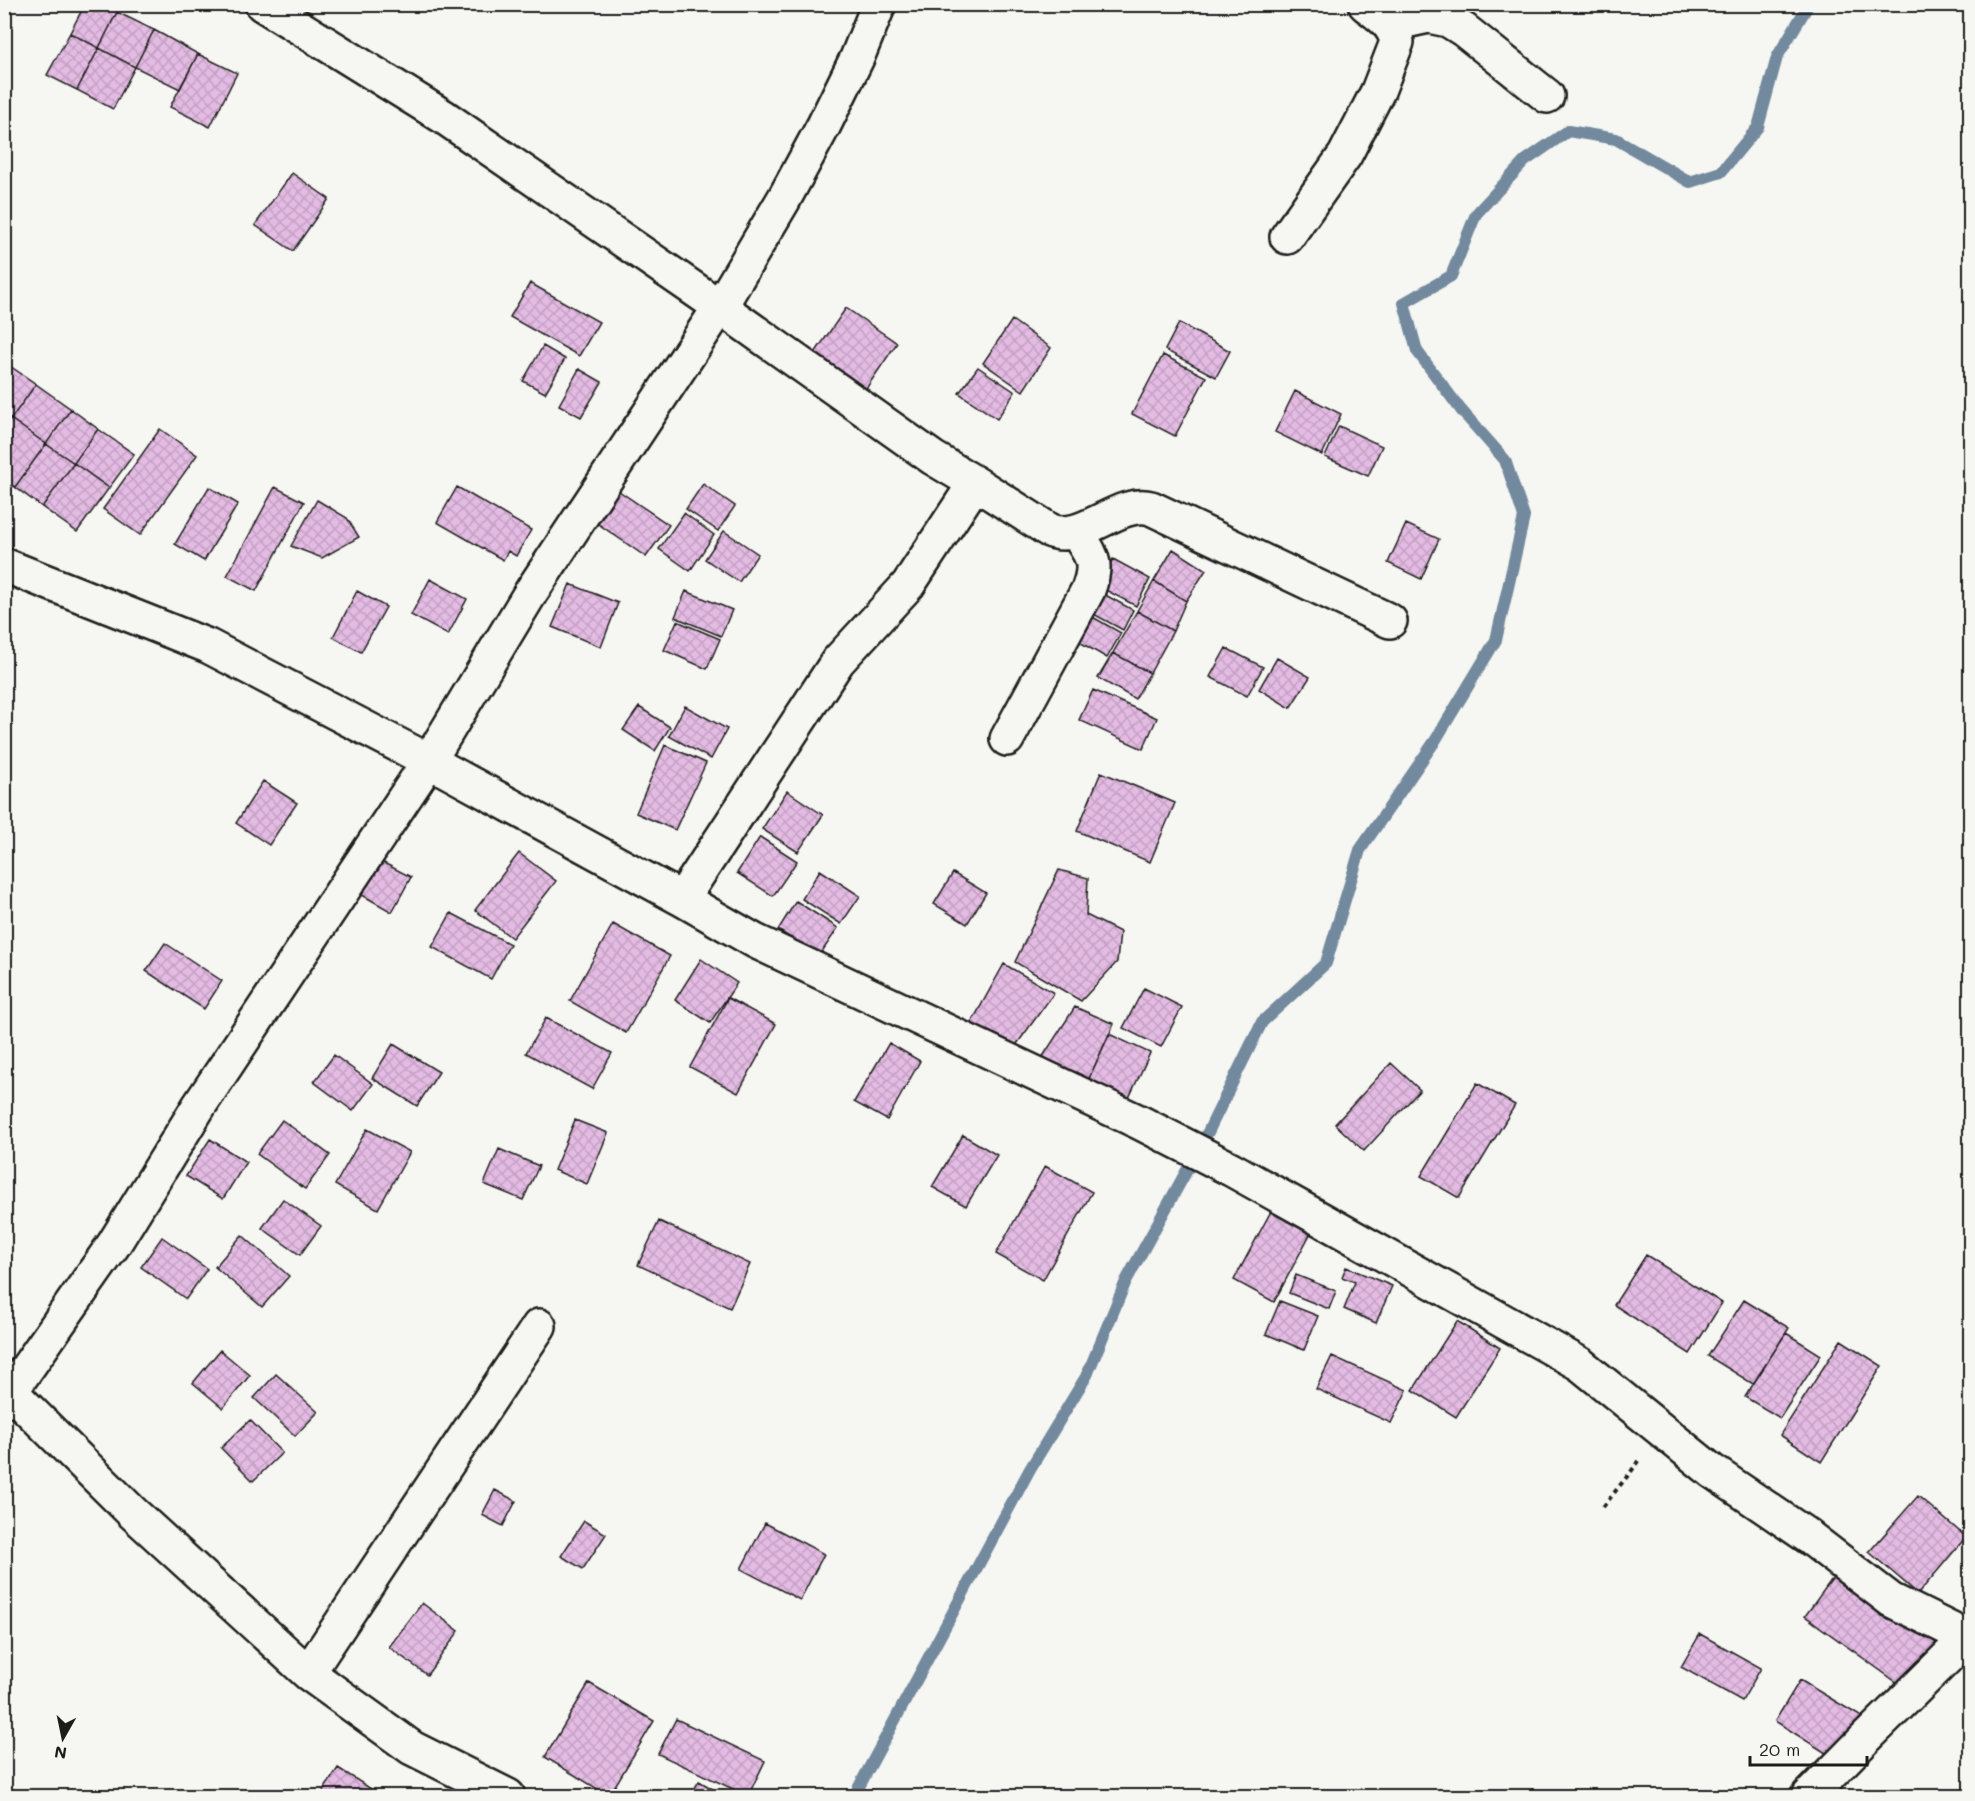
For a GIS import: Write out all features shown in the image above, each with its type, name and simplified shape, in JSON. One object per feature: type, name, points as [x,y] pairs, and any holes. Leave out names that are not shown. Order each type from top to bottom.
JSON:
[{"type":"street","points":[[262,4],[444,117],[933,458],[1049,530],[1059,533],[1076,531],[1127,509],[1145,507],[1390,621]]},
{"type":"street","points":[[508,1797],[412,1748],[308,1673],[7,1394],[114,1244],[200,1106],[429,761],[531,592],[720,308],[824,125],[857,58],[879,4]]},
{"type":"street","points":[[1287,237],[1345,155],[1378,91],[1397,42],[1392,26],[1365,4]]},
{"type":"street","points":[[1392,26],[1429,16],[1448,20],[1464,30],[1547,96]]},
{"type":"street","points":[[682,899],[838,661],[908,585],[975,483]]},
{"type":"street","points":[[1006,739],[1088,590],[1092,578],[1093,562],[1076,531]]},
{"type":"street","points":[[4,565],[208,646],[429,761],[755,941],[1139,1122],[1231,1169],[1580,1364],[1712,1471],[1809,1537],[1892,1600],[1969,1636],[1809,1797]]},
{"type":"street","points":[[308,1673],[539,1326]]},
{"type":"path","points":[[1603,1507],[1664,1433]]},
{"type":"building","points":[[85,4],[103,4],[117,12],[99,48],[70,33]]},
{"type":"building","points":[[117,12],[154,30],[135,67],[99,48]]},
{"type":"building","points":[[154,30],[198,54],[180,89],[135,67]]},
{"type":"building","points":[[70,33],[99,48],[77,90],[47,75]]},
{"type":"building","points":[[99,48],[135,67],[113,109],[77,90]]},
{"type":"building","points":[[198,54],[237,73],[210,127],[170,107]]},
{"type":"building","points":[[292,173],[329,199],[293,251],[255,225]]},
{"type":"building","points":[[530,283],[599,322],[579,356],[510,317]]},
{"type":"building","points":[[846,308],[897,343],[859,399],[808,363]]},
{"type":"building","points":[[1012,320],[1051,348],[1023,391],[983,363]]},
{"type":"building","points":[[1179,323],[1230,351],[1216,377],[1165,350]]},
{"type":"building","points":[[543,346],[565,359],[545,393],[523,381]]},
{"type":"building","points":[[1163,355],[1206,377],[1175,436],[1132,414]]},
{"type":"building","points":[[4,362],[36,384],[11,419],[4,414]]},
{"type":"building","points":[[978,367],[1015,392],[997,419],[959,393]]},
{"type":"building","points":[[579,369],[602,382],[581,417],[559,405]]},
{"type":"building","points":[[36,384],[71,409],[46,444],[11,419]]},
{"type":"building","points":[[1295,391],[1341,414],[1322,455],[1275,432]]},
{"type":"building","points":[[71,409],[98,429],[74,463],[46,444]]},
{"type":"building","points":[[11,419],[46,444],[15,487],[4,480],[4,428]]},
{"type":"building","points":[[1339,426],[1382,446],[1368,476],[1325,457]]},
{"type":"building","points":[[98,429],[134,454],[109,488],[74,463]]},
{"type":"building","points":[[160,429],[197,455],[140,535],[103,509]]},
{"type":"building","points":[[46,444],[74,463],[42,507],[15,487]]},
{"type":"building","points":[[74,463],[109,488],[77,532],[42,507]]},
{"type":"building","points":[[703,484],[735,506],[718,531],[686,509]]},
{"type":"building","points":[[209,487],[238,504],[204,561],[175,544]]},
{"type":"building","points":[[275,487],[304,502],[256,591],[227,576]]},
{"type":"building","points":[[457,487],[531,530],[516,556],[508,551],[503,560],[437,522]]},
{"type":"building","points":[[619,491],[669,525],[646,557],[597,523]]},
{"type":"building","points":[[317,500],[347,518],[359,537],[322,558],[291,546]]},
{"type":"building","points":[[684,513],[714,535],[690,571],[659,549]]},
{"type":"building","points":[[1406,524],[1439,539],[1421,579],[1388,563]]},
{"type":"building","points":[[724,531],[758,554],[739,582],[705,559]]},
{"type":"building","points":[[1173,549],[1206,570],[1186,601],[1154,581]]},
{"type":"building","points":[[1113,559],[1150,579],[1136,606],[1098,586]]},
{"type":"building","points":[[430,579],[467,599],[448,635],[411,615]]},
{"type":"building","points":[[1154,581],[1186,601],[1173,631],[1137,611]]},
{"type":"building","points":[[570,584],[618,603],[601,647],[552,627]]},
{"type":"building","points":[[357,591],[386,607],[361,652],[333,637]]},
{"type":"building","points":[[686,591],[732,610],[721,636],[675,617]]},
{"type":"building","points":[[1098,591],[1133,610],[1123,630],[1088,611]]},
{"type":"building","points":[[1082,611],[1121,633],[1107,658],[1069,636]]},
{"type":"building","points":[[1137,611],[1173,631],[1150,673],[1113,653]]},
{"type":"building","points":[[677,621],[720,639],[707,669],[664,650]]},
{"type":"building","points":[[1226,648],[1263,667],[1247,696],[1210,677]]},
{"type":"building","points":[[1113,653],[1150,673],[1135,699],[1098,678]]},
{"type":"building","points":[[1277,658],[1310,677],[1290,708],[1259,689]]},
{"type":"building","points":[[1093,690],[1157,718],[1143,749],[1079,720]]},
{"type":"building","points":[[685,706],[727,729],[711,759],[669,736]]},
{"type":"building","points":[[639,707],[670,727],[655,751],[623,730]]},
{"type":"building","points":[[665,745],[706,763],[675,830],[636,813]]},
{"type":"building","points":[[1101,772],[1175,803],[1150,862],[1077,831]]},
{"type":"building","points":[[263,781],[297,803],[269,845],[236,823]]},
{"type":"building","points":[[787,791],[823,815],[798,852],[762,829]]},
{"type":"building","points":[[760,837],[797,861],[773,896],[737,873]]},
{"type":"building","points":[[519,853],[556,881],[512,938],[475,910]]},
{"type":"building","points":[[380,861],[411,877],[392,912],[362,895]]},
{"type":"building","points":[[820,870],[860,896],[841,924],[802,899]]},
{"type":"building","points":[[1059,870],[1088,878],[1086,915],[1120,932],[1117,962],[1081,1001],[1015,962]]},
{"type":"building","points":[[953,873],[986,893],[967,924],[934,904]]},
{"type":"building","points":[[796,901],[838,928],[819,956],[778,930]]},
{"type":"building","points":[[451,913],[510,944],[491,979],[432,947]]},
{"type":"building","points":[[613,924],[670,956],[626,1033],[570,1001]]},
{"type":"building","points":[[165,943],[222,981],[204,1009],[146,971]]},
{"type":"building","points":[[701,959],[737,983],[710,1023],[675,1000]]},
{"type":"building","points":[[1004,964],[1054,993],[1014,1048],[968,1029]]},
{"type":"building","points":[[1144,988],[1182,1007],[1161,1047],[1123,1028]]},
{"type":"building","points":[[728,998],[776,1024],[738,1093],[690,1067]]},
{"type":"building","points":[[1075,1007],[1114,1024],[1087,1083],[1040,1061]]},
{"type":"building","points":[[546,1018],[612,1053],[592,1089],[526,1053]]},
{"type":"building","points":[[1109,1034],[1150,1053],[1127,1102],[1087,1083]]},
{"type":"building","points":[[889,1043],[920,1061],[887,1120],[854,1102]]},
{"type":"building","points":[[393,1044],[439,1072],[417,1106],[372,1078]]},
{"type":"building","points":[[334,1055],[373,1084],[353,1111],[314,1082]]},
{"type":"building","points":[[1391,1063],[1420,1090],[1364,1151],[1335,1124]]},
{"type":"building","points":[[1477,1083],[1515,1105],[1459,1198],[1421,1176]]},
{"type":"building","points":[[282,1120],[330,1155],[305,1189],[257,1154]]},
{"type":"building","points":[[575,1120],[608,1133],[587,1184],[554,1170]]},
{"type":"building","points":[[367,1129],[410,1152],[378,1209],[335,1185]]},
{"type":"building","points":[[963,1135],[997,1155],[966,1206],[932,1187]]},
{"type":"building","points":[[210,1139],[246,1162],[223,1199],[186,1176]]},
{"type":"building","points":[[499,1149],[539,1166],[523,1200],[484,1184]]},
{"type":"building","points":[[1045,1166],[1092,1192],[1043,1280],[996,1254]]},
{"type":"building","points":[[283,1199],[321,1226],[300,1255],[262,1228]]},
{"type":"building","points":[[1276,1202],[1316,1223],[1274,1302],[1234,1280]]},
{"type":"building","points":[[659,1221],[750,1264],[730,1308],[638,1265]]},
{"type":"building","points":[[242,1235],[289,1276],[262,1307],[215,1267]]},
{"type":"building","points":[[162,1237],[207,1269],[186,1299],[141,1267]]},
{"type":"building","points":[[1646,1255],[1722,1303],[1690,1354],[1614,1305]]},
{"type":"building","points":[[1346,1267],[1392,1286],[1376,1323],[1344,1309],[1355,1282],[1342,1277]]},
{"type":"building","points":[[1296,1275],[1336,1291],[1329,1309],[1289,1293]]},
{"type":"building","points":[[1744,1300],[1789,1328],[1753,1384],[1708,1356]]},
{"type":"building","points":[[1280,1301],[1318,1316],[1304,1350],[1266,1334]]},
{"type":"building","points":[[1457,1321],[1500,1348],[1456,1417],[1413,1390]]},
{"type":"building","points":[[1786,1333],[1821,1355],[1780,1418],[1745,1397]]},
{"type":"building","points":[[1841,1340],[1882,1366],[1821,1462],[1780,1435]]},
{"type":"building","points":[[220,1350],[250,1375],[223,1408],[193,1383]]},
{"type":"building","points":[[1332,1356],[1407,1390],[1391,1423],[1316,1389]]},
{"type":"building","points":[[276,1374],[318,1412],[295,1436],[254,1398]]},
{"type":"building","points":[[250,1420],[282,1453],[253,1481],[221,1448]]},
{"type":"building","points":[[495,1490],[516,1501],[503,1526],[482,1515]]},
{"type":"building","points":[[1918,1496],[1966,1537],[1918,1594],[1869,1552]]},
{"type":"building","points":[[584,1521],[606,1534],[583,1569],[561,1556]]},
{"type":"building","points":[[765,1523],[824,1554],[800,1600],[741,1569]]},
{"type":"building","points":[[1837,1572],[1942,1647],[1910,1692],[1805,1616]]},
{"type":"building","points":[[422,1603],[459,1631],[427,1675],[389,1647]]},
{"type":"building","points":[[1700,1634],[1761,1668],[1742,1701],[1681,1667]]},
{"type":"building","points":[[1800,1680],[1865,1719],[1840,1762],[1775,1721]]},
{"type":"building","points":[[589,1683],[654,1721],[609,1796],[545,1757]]},
{"type":"building","points":[[676,1719],[765,1761],[748,1796],[658,1754]]},
{"type":"building","points":[[338,1768],[371,1789],[366,1796],[320,1796]]},
{"type":"building","points":[[699,1781],[725,1796],[690,1796]]},
{"type":"waterway","points":[[854,1796],[1030,1469],[1087,1375],[1126,1281],[1208,1132],[1262,1022],[1326,963],[1360,850],[1435,741],[1496,640],[1524,517],[1505,460],[1461,410],[1417,351],[1404,303],[1451,276],[1476,214],[1525,161],[1568,131],[1616,139],[1690,182],[1721,172],[1758,127],[1777,57],[1809,4]]}]
